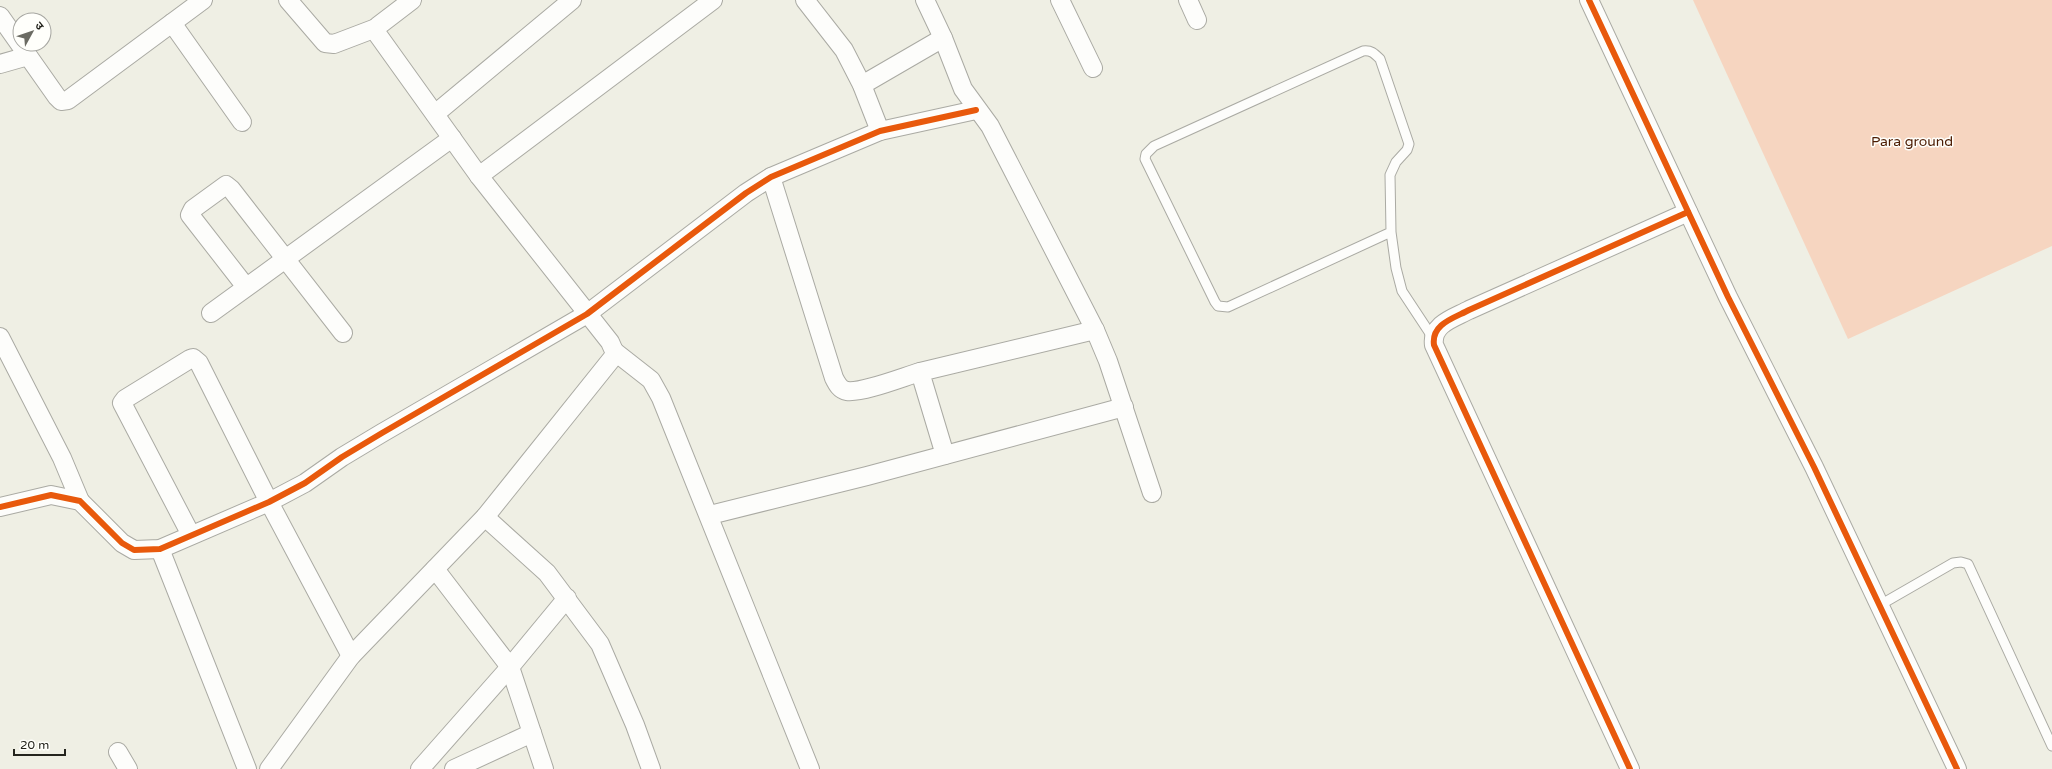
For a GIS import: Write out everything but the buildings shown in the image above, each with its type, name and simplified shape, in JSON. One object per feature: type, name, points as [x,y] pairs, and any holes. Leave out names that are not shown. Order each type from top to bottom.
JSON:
[{"type":"street","points":[[0,16],[61,101],[68,100],[203,0]]},
{"type":"street","points":[[288,0],[325,43],[334,44],[376,28],[412,0]]},
{"type":"street","points":[[435,114],[572,0]]},
{"type":"street","points":[[479,176],[713,0]]},
{"type":"street","points":[[805,0],[844,50],[862,84],[880,131]]},
{"type":"street","points":[[925,0],[943,38],[963,89],[976,110],[990,126],[1095,330],[1108,361],[1152,493]]},
{"type":"street","points":[[1188,0],[1197,20]]},
{"type":"street","points":[[1589,0],[1688,212],[1814,467],[1957,769]]},
{"type":"street","points":[[1062,1],[1093,68]]},
{"type":"street","points":[[172,23],[242,122]]},
{"type":"street","points":[[376,28],[378,36],[479,176],[610,342],[614,351],[651,380],[661,398],[710,515],[810,769]]},
{"type":"street","points":[[862,84],[943,38]]},
{"type":"street","points":[[0,64],[28,56]]},
{"type":"street","points":[[0,337],[62,458],[80,500],[122,543],[134,550],[160,548],[269,502],[305,482],[375,437],[587,314],[746,193],[772,177],[880,131],[976,110]]},
{"type":"street","points":[[211,314],[452,138]]},
{"type":"street","points":[[772,177],[834,378],[839,387],[846,391],[860,390],[920,372],[1095,330]]},
{"type":"street","points":[[246,287],[190,215],[193,209],[222,186],[226,185],[231,188],[344,333]]},
{"type":"street","points":[[1630,769],[1434,345],[1433,338],[1441,324],[1469,310],[1688,212]]},
{"type":"street","points":[[269,769],[351,656],[485,517],[612,360],[614,351]]},
{"type":"street","points":[[190,535],[122,403],[125,399],[190,359],[196,359],[269,502],[351,656]]},
{"type":"street","points":[[920,372],[945,456]]},
{"type":"street","points":[[710,515],[945,456],[1124,407]]},
{"type":"street","points":[[0,507],[51,495],[80,500]]},
{"type":"street","points":[[485,517],[547,572],[600,644],[635,725],[651,769]]},
{"type":"street","points":[[160,548],[247,769]]},
{"type":"street","points":[[435,569],[510,667],[544,769]]},
{"type":"street","points":[[420,769],[510,667],[567,598]]},
{"type":"street","points":[[454,769],[532,733]]},
{"type":"street","points":[[118,752],[128,769]]},
{"type":"lane","points":[[1391,232],[1228,308],[1223,308],[1215,302],[1145,159],[1146,154],[1154,146],[1362,51],[1369,50],[1380,59],[1409,144],[1407,150],[1396,162],[1390,175],[1391,232],[1396,268],[1402,291],[1433,338]]},
{"type":"lane","points":[[1880,605],[1953,563],[1961,562],[1968,564],[2052,746]]},
{"type":"green space","name":"Para ground","points":[[1693,0],[2052,0],[2052,246],[1848,339]]},
{"type":"cycle path","points":[[1589,0],[1728,297],[1814,467],[1957,769]]},
{"type":"cycle path","points":[[0,507],[51,495],[80,501],[122,543],[134,550],[160,549],[269,502],[305,483],[342,457],[382,433],[587,314],[746,193],[771,177],[880,131],[976,110]]},
{"type":"cycle path","points":[[1630,769],[1434,345],[1434,338],[1440,327],[1469,310],[1688,212]]}]
